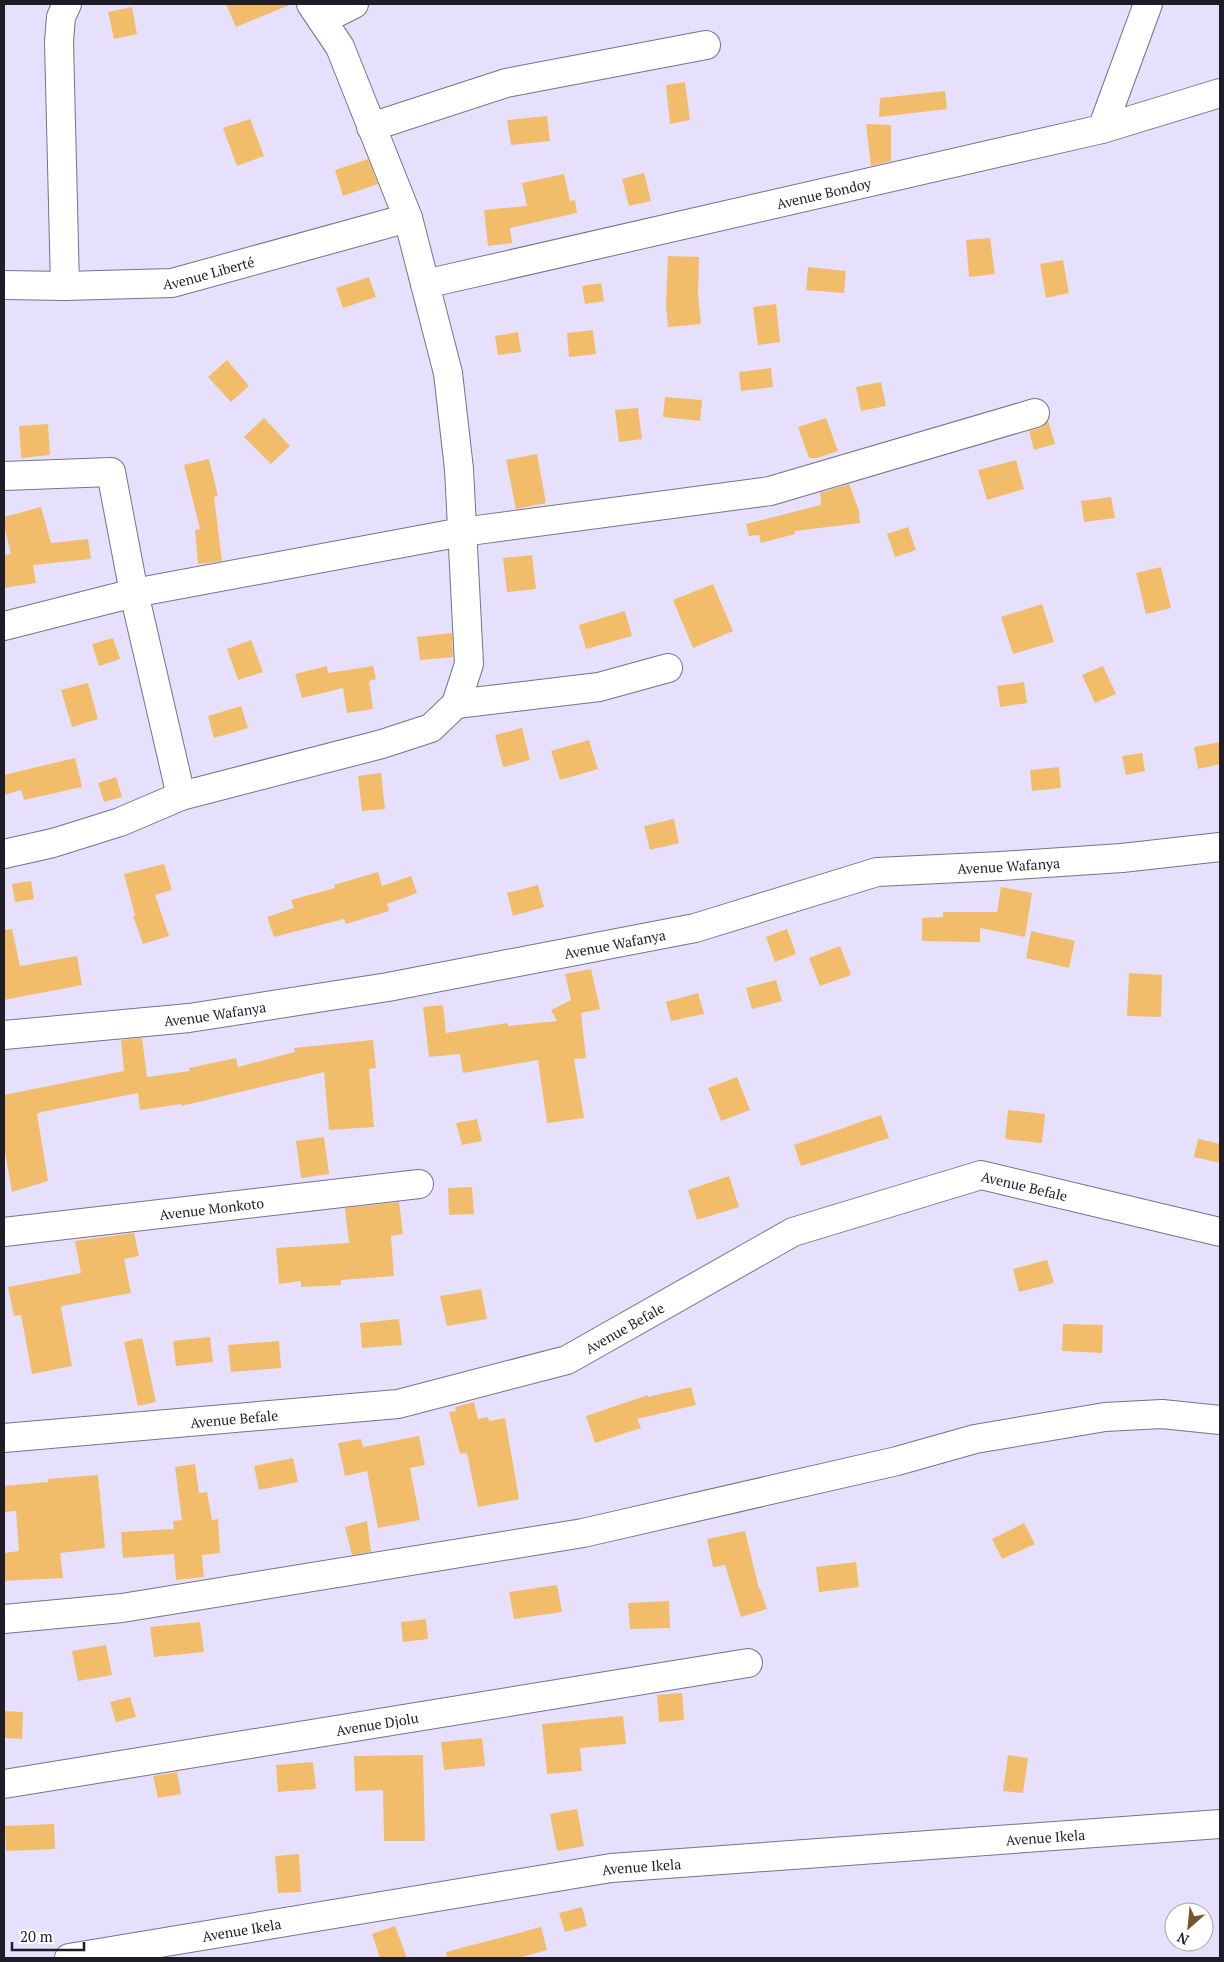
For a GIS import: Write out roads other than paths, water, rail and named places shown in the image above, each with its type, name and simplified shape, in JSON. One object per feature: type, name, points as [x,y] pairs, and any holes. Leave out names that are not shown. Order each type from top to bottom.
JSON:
[{"type":"street","points":[[65,286],[59,42],[61,17],[67,4]]},
{"type":"street","points":[[4,854],[52,843],[120,822],[180,796],[382,744],[431,728],[456,704],[469,664],[459,469],[448,373],[408,218],[340,47],[316,12],[354,4]]},
{"type":"street","points":[[1102,129],[1148,4]]},
{"type":"street","points":[[372,127],[506,83],[706,44]]},
{"type":"street","name":"Avenue Bondoy","points":[[424,284],[1102,129],[1220,93]]},
{"type":"street","name":"Avenue Liberté","points":[[4,285],[65,286],[172,283],[408,218]]},
{"type":"street","points":[[4,626],[134,593],[462,532],[770,490],[1034,414]]},
{"type":"street","points":[[4,476],[111,472],[134,593],[180,796]]},
{"type":"street","points":[[456,704],[599,687],[668,668]]},
{"type":"street","name":"Avenue Wafanya","points":[[4,1035],[189,1018],[388,987],[695,928],[877,872],[1103,859],[1220,847]]},
{"type":"street","name":"Avenue Befale","points":[[4,1438],[398,1404],[567,1360],[793,1232],[981,1175],[1220,1232]]},
{"type":"street","name":"Avenue Monkoto","points":[[4,1232],[419,1184]]},
{"type":"street","points":[[4,1619],[122,1608],[583,1533],[897,1461],[975,1439],[1105,1418],[1162,1414],[1220,1420]]},
{"type":"street","name":"Avenue Djolu","points":[[4,1784],[748,1663]]},
{"type":"street","name":"Avenue Ikela","points":[[69,1958],[611,1868],[1220,1824]]}]
